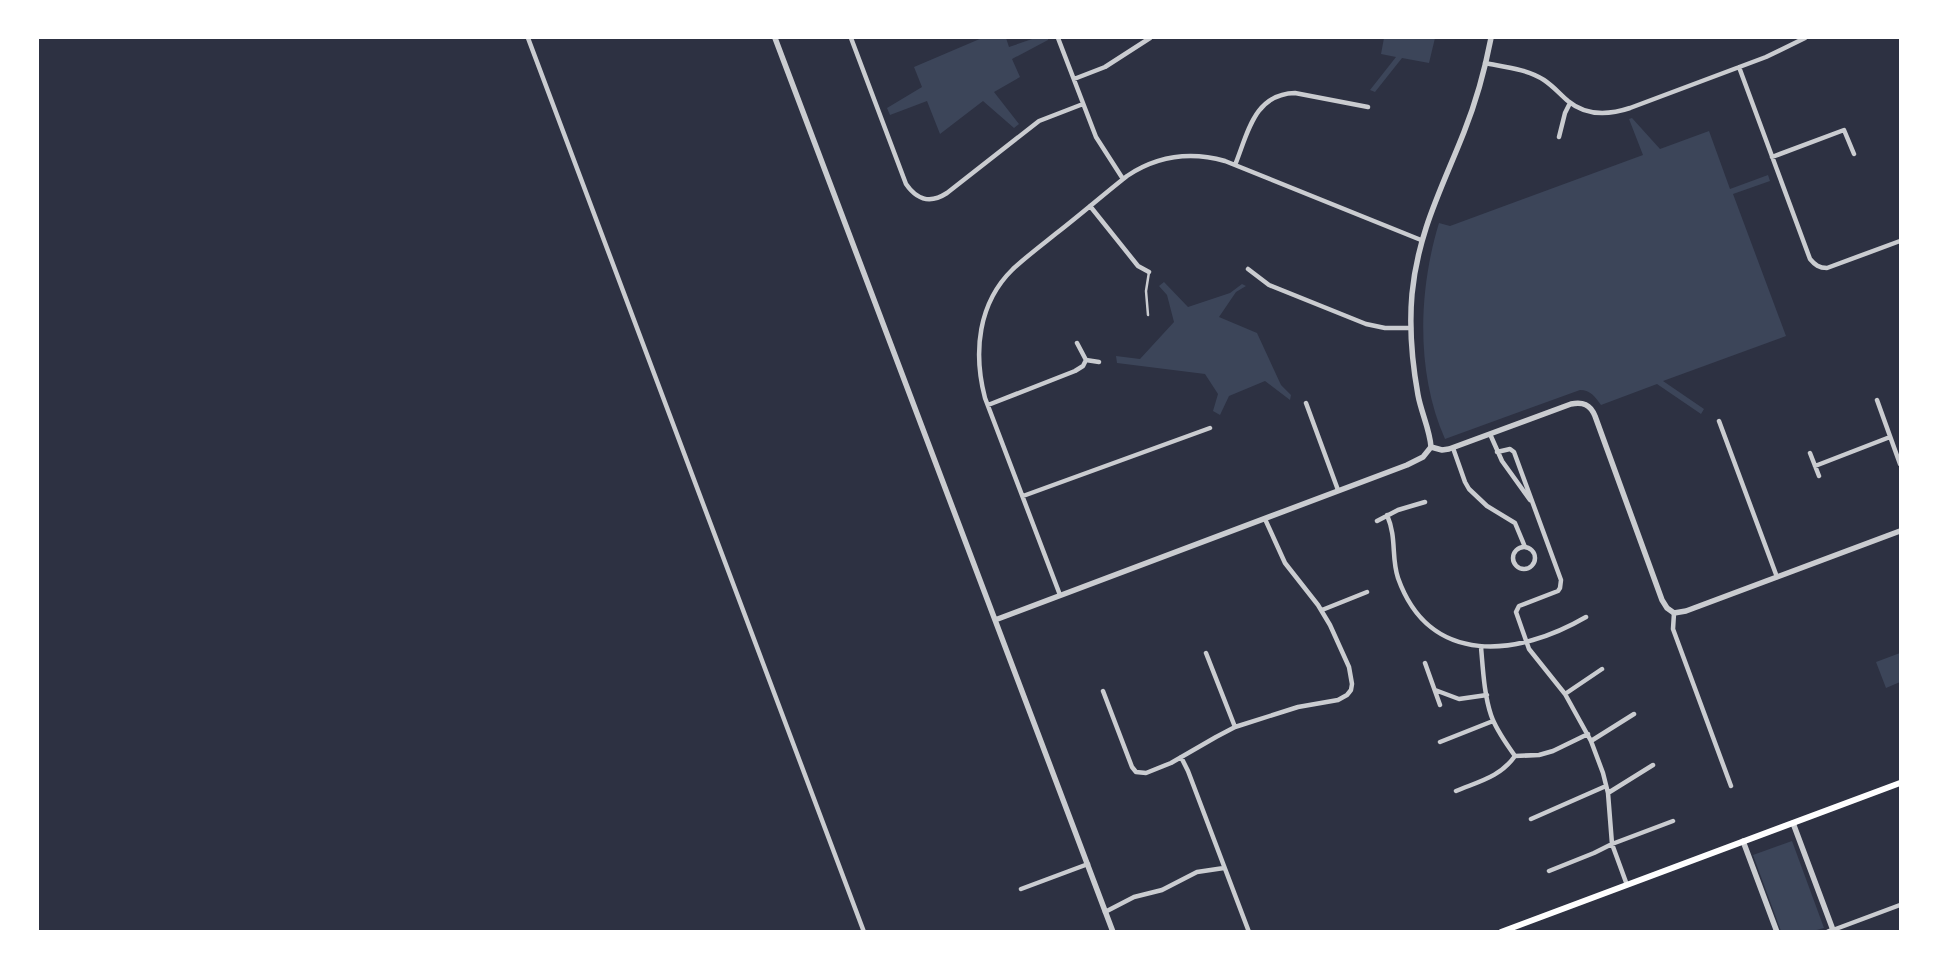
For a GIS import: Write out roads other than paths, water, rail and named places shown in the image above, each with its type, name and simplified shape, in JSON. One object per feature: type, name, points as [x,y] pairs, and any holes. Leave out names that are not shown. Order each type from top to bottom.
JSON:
[{"type":"main road","points":[[1501,932],[1900,783]]},
{"type":"street","points":[[528,38],[864,932]]},
{"type":"street","points":[[775,38],[1113,932]]},
{"type":"street","points":[[851,38],[906,184],[911,191],[924,200],[939,198],[946,194],[1039,121],[1083,104]]},
{"type":"street","points":[[1058,38],[1096,137],[1123,179]]},
{"type":"street","points":[[1074,79],[1105,67],[1150,38]]},
{"type":"street","points":[[995,620],[1416,461],[1427,454],[1431,447],[1418,396],[1411,328],[1413,292],[1422,240],[1434,204],[1465,130],[1491,38]]},
{"type":"street","points":[[1485,63],[1532,74],[1544,80],[1570,103],[1590,112],[1603,114],[1616,112],[1739,67],[1788,48],[1805,38]]},
{"type":"street","points":[[1739,67],[1810,259],[1817,266],[1827,268],[1900,240]]},
{"type":"street","points":[[1235,165],[1256,114],[1274,96],[1283,93],[1295,93],[1368,107]]},
{"type":"street","points":[[1559,137],[1565,113],[1570,103]]},
{"type":"street","points":[[1772,157],[1844,130],[1854,154]]},
{"type":"street","points":[[1060,595],[988,405],[978,367],[979,337],[982,323],[988,306],[1012,270],[1123,179],[1147,164],[1178,156],[1206,156],[1235,165],[1422,240]]},
{"type":"street","points":[[1090,206],[1138,266],[1149,272]]},
{"type":"street","points":[[1248,269],[1269,285],[1366,324],[1385,328],[1411,328]]},
{"type":"street","points":[[1076,343],[1086,360]]},
{"type":"street","points":[[988,405],[1075,371],[1083,366],[1086,360]]},
{"type":"street","points":[[1086,360],[1098,362]]},
{"type":"street","points":[[1876,400],[1900,464]]},
{"type":"street","points":[[1431,447],[1445,450],[1453,448],[1570,404],[1579,402],[1587,405],[1593,412],[1662,600],[1666,608],[1674,613],[1686,611],[1900,531]]},
{"type":"street","points":[[1306,403],[1338,490]]},
{"type":"street","points":[[1719,421],[1777,577]]},
{"type":"street","points":[[1023,496],[1210,428]]},
{"type":"street","points":[[1490,434],[1497,452],[1531,501]]},
{"type":"street","points":[[1815,466],[1890,437]]},
{"type":"street","points":[[1453,448],[1469,489],[1487,506],[1515,523],[1525,547],[1532,550],[1535,560],[1530,567],[1522,569],[1516,566],[1513,557],[1517,549],[1525,547]]},
{"type":"street","points":[[1497,452],[1507,449],[1512,450],[1561,584],[1560,588],[1554,593],[1524,603],[1517,609],[1518,623],[1526,643],[1565,694],[1591,741],[1608,793],[1612,844],[1627,885]]},
{"type":"street","points":[[1810,453],[1819,476]]},
{"type":"street","points":[[1515,480],[1523,476]]},
{"type":"street","points":[[1377,521],[1398,510],[1425,502]]},
{"type":"street","points":[[1387,515],[1393,533],[1397,577],[1415,610],[1425,621],[1448,638],[1481,647],[1502,647],[1526,643],[1554,634],[1586,617]]},
{"type":"street","points":[[1103,691],[1130,763],[1136,772],[1146,773],[1181,757],[1235,727],[1285,710],[1338,700],[1347,695],[1352,684],[1348,667],[1322,610],[1285,563],[1265,519]]},
{"type":"street","points":[[1322,610],[1367,592]]},
{"type":"street","points":[[1674,613],[1673,629],[1731,786]]},
{"type":"street","points":[[1481,647],[1487,695],[1493,720],[1500,735],[1515,756]]},
{"type":"street","points":[[1206,653],[1235,727]]},
{"type":"street","points":[[1425,663],[1440,705]]},
{"type":"street","points":[[1565,694],[1602,669]]},
{"type":"street","points":[[1435,690],[1459,699],[1487,695]]},
{"type":"street","points":[[1591,741],[1634,714]]},
{"type":"street","points":[[1440,742],[1493,720]]},
{"type":"street","points":[[1515,756],[1546,753],[1588,734]]},
{"type":"street","points":[[1456,790],[1490,778],[1507,768],[1515,756]]},
{"type":"street","points":[[1181,757],[1188,771],[1248,932]]},
{"type":"street","points":[[1608,793],[1653,765]]},
{"type":"street","points":[[1531,819],[1606,786]]},
{"type":"street","points":[[1549,871],[1594,854],[1612,844],[1674,821]]},
{"type":"street","points":[[1793,823],[1831,931],[1900,905]]},
{"type":"street","points":[[1743,841],[1777,932]]},
{"type":"street","points":[[1021,889],[1088,864]]},
{"type":"street","points":[[1105,912],[1134,896],[1162,890],[1197,872],[1224,868]]},
{"type":"lane","points":[[1148,315],[1146,291],[1149,272]]}]
